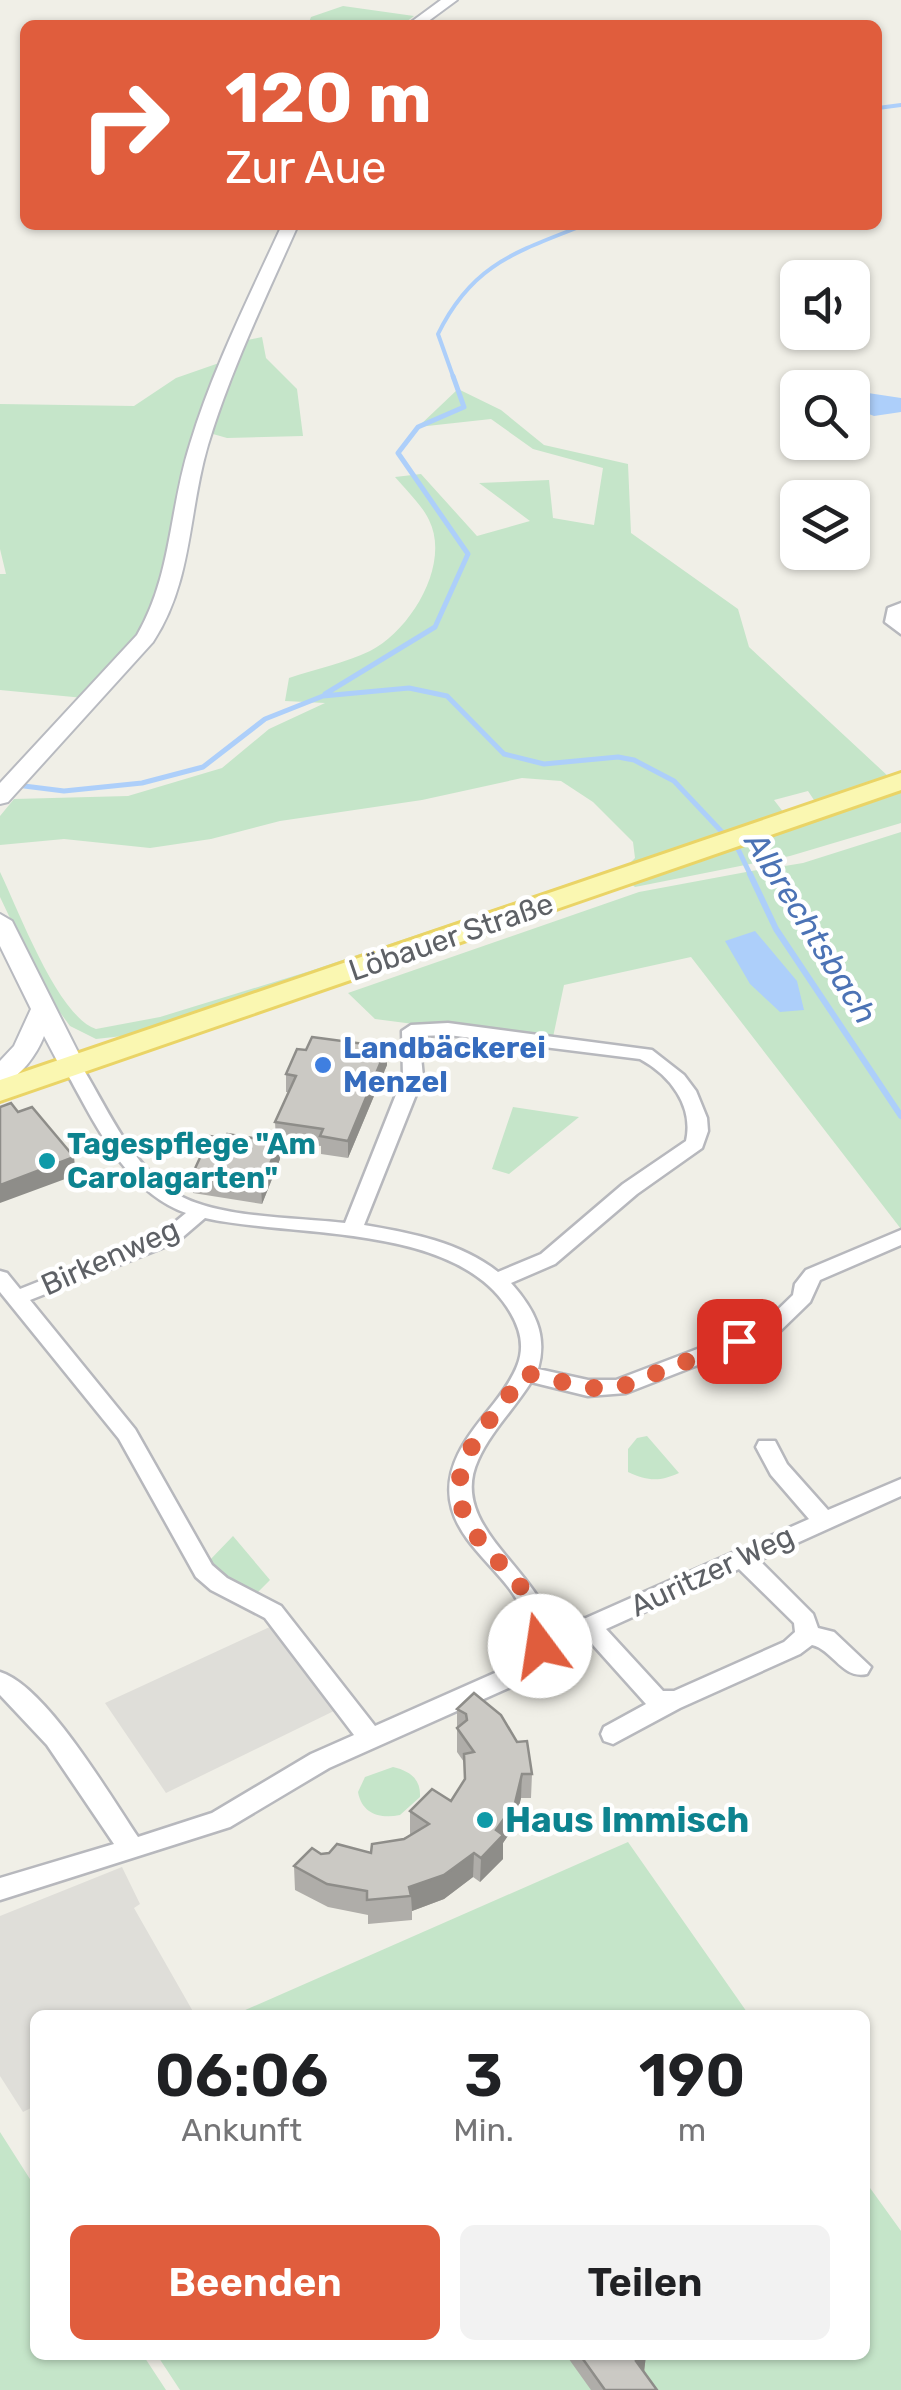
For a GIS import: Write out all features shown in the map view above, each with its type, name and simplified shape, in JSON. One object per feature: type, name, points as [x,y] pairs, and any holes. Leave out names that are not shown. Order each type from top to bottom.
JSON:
[{"type":"main road","points":[[421,20],[450,0]]},
{"type":"main road","points":[[1,795],[146,638],[164,610],[176,577],[197,450],[229,359],[288,230]]},
{"type":"main road","name":"Löbauer Straße","points":[[0,1091],[901,781]]},
{"type":"main road","points":[[0,921],[72,1066]]},
{"type":"main road","points":[[0,1076],[26,1049],[42,1011]]},
{"type":"street","points":[[901,608],[893,611],[893,622],[901,629]]},
{"type":"street","points":[[352,1232],[412,1077],[415,1063],[408,1042],[411,1031],[448,1030],[645,1054],[658,1060],[697,1109],[698,1135],[694,1144],[630,1189],[548,1259],[494,1282]]},
{"type":"street","points":[[0,1888],[221,1820],[309,1767],[523,1671],[540,1646],[542,1633],[539,1615],[474,1534],[459,1501],[465,1462],[525,1373],[532,1350],[530,1325],[494,1282],[445,1250],[352,1232],[200,1211],[176,1202],[152,1184],[72,1066]]},
{"type":"street","name":"Birkenweg","points":[[16,1298],[170,1238],[200,1211]]},
{"type":"street","points":[[525,1373],[588,1388],[618,1388],[770,1329],[803,1297],[805,1284],[813,1275],[901,1236]]},
{"type":"street","points":[[0,1278],[127,1434],[204,1571],[219,1584],[273,1612],[370,1738]]},
{"type":"street","name":"Auritzer Weg","points":[[767,1447],[779,1469],[823,1520]]},
{"type":"street","name":"Auritzer Weg","points":[[542,1633],[590,1626],[901,1487]]},
{"type":"street","points":[[742,1558],[805,1620],[808,1635]]},
{"type":"street","points":[[590,1626],[644,1689],[658,1700],[676,1700]]},
{"type":"street","points":[[613,1734],[676,1700],[792,1648],[808,1635],[826,1638],[860,1667]]},
{"type":"street","points":[[0,1681],[23,1699],[50,1731],[132,1850]]},
{"type":"shaded area","points":[[274,1625],[338,1709],[166,1793],[105,1703]]},
{"type":"shaded area","points":[[122,1867],[140,1904],[134,1908],[192,2010],[30,2010],[30,2108],[23,2112],[0,2076],[0,1916]]},
{"type":"green space","points":[[343,6],[414,16],[409,20],[310,20]]},
{"type":"green space","points":[[262,337],[266,358],[297,389],[303,436],[227,438],[213,434],[217,408],[243,341]]},
{"type":"green space","points":[[219,363],[192,438],[181,520],[143,634],[84,698],[0,690],[0,574],[6,574],[0,549],[0,404],[134,406],[176,378]]},
{"type":"green space","points":[[458,389],[501,410],[544,445],[628,464],[631,533],[738,609],[749,647],[889,777],[816,803],[808,791],[774,800],[784,813],[347,964],[123,1036],[96,1039],[70,1026],[45,992],[0,897],[0,872],[54,984],[82,1020],[96,1029],[160,1017],[310,971],[630,863],[635,858],[633,842],[593,802],[561,781],[522,778],[422,800],[280,821],[211,839],[150,848],[64,839],[0,845],[0,816],[14,799],[128,796],[222,768],[269,729],[325,703],[285,701],[289,678],[360,655],[385,641],[412,612],[431,575],[435,556],[429,520],[395,477],[421,474],[477,536],[530,521],[479,483],[549,480],[553,518],[594,525],[603,468],[533,449],[491,419],[418,427]]},
{"type":"green space","points":[[901,787],[901,823],[790,856],[635,887],[628,881]]},
{"type":"green space","points":[[901,832],[901,1229],[691,957],[564,985],[552,1042],[375,1019],[348,993],[639,892],[757,870],[761,878],[761,870],[803,863]]},
{"type":"green space","points":[[513,1107],[579,1117],[509,1174],[492,1169]]},
{"type":"green space","points":[[647,1436],[679,1473],[654,1479],[628,1472],[628,1449],[637,1438]]},
{"type":"green space","points":[[233,1536],[270,1580],[256,1594],[232,1585],[208,1562]]},
{"type":"green space","points":[[393,1767],[413,1777],[419,1785],[420,1797],[400,1815],[373,1813],[363,1805],[358,1792],[365,1777]]},
{"type":"green space","points":[[628,1842],[746,2010],[245,2010]]},
{"type":"green space","points":[[0,2132],[30,2179],[30,2360],[146,2360],[166,2390],[0,2390]]},
{"type":"green space","points":[[870,2188],[901,2231],[901,2390],[180,2390],[160,2360],[870,2360]]},
{"type":"water","points":[[870,393],[901,398],[901,412],[870,414]]},
{"type":"water","points":[[755,931],[797,981],[804,1010],[780,1012],[750,984],[725,941]]},
{"type":"building","points":[[312,1037],[387,1047],[348,1141],[320,1136],[323,1129],[275,1122],[296,1076],[286,1074],[297,1049],[306,1050]]},
{"type":"building","points":[[11,1103],[18,1112],[32,1107],[74,1157],[0,1185],[0,1107]]},
{"type":"building","points":[[227,1134],[279,1142],[261,1186],[192,1175],[210,1136],[225,1138]]},
{"type":"building","name":"Haus Immisch","points":[[474,1693],[501,1715],[517,1742],[527,1741],[532,1774],[522,1774],[515,1803],[496,1830],[503,1835],[481,1858],[474,1853],[444,1875],[409,1887],[411,1896],[367,1900],[367,1891],[327,1884],[294,1866],[312,1848],[321,1854],[329,1853],[337,1844],[371,1853],[372,1844],[404,1839],[429,1824],[410,1811],[432,1789],[451,1801],[465,1779],[464,1754],[474,1752],[457,1728],[467,1720],[466,1714],[457,1709]]},
{"type":"building","points":[[584,2360],[638,2360],[657,2390],[605,2390]]},
{"type":"waterway","points":[[882,107],[901,105]]},
{"type":"waterway","points":[[454,379],[438,334],[451,310],[498,263],[572,230]]},
{"type":"waterway","points":[[325,694],[435,627],[468,554],[398,453],[418,427],[464,407],[453,376]]},
{"type":"waterway","name":"Albrechtsbach","points":[[0,783],[64,791],[142,783],[203,767],[265,719],[323,696],[409,688],[447,696],[504,754],[544,764],[618,757],[634,760],[674,781],[738,849],[751,876]]},
{"type":"waterway","name":"Albrechtsbach","points":[[750,874],[776,929],[901,1116]]},
{"type":"place","name":"Landbäckerei Menzel","points":[[323,1065]]},
{"type":"place","name":"Tagespflege \"Am Carolagarten\"","points":[[47,1161]]},
{"type":"place","name":"Haus Immisch","points":[[485,1820]]},
{"type":"route","points":[[540,1646],[539,1615],[474,1534],[459,1501],[460,1481],[473,1446],[525,1373],[588,1388],[618,1388],[739,1341]]}]
